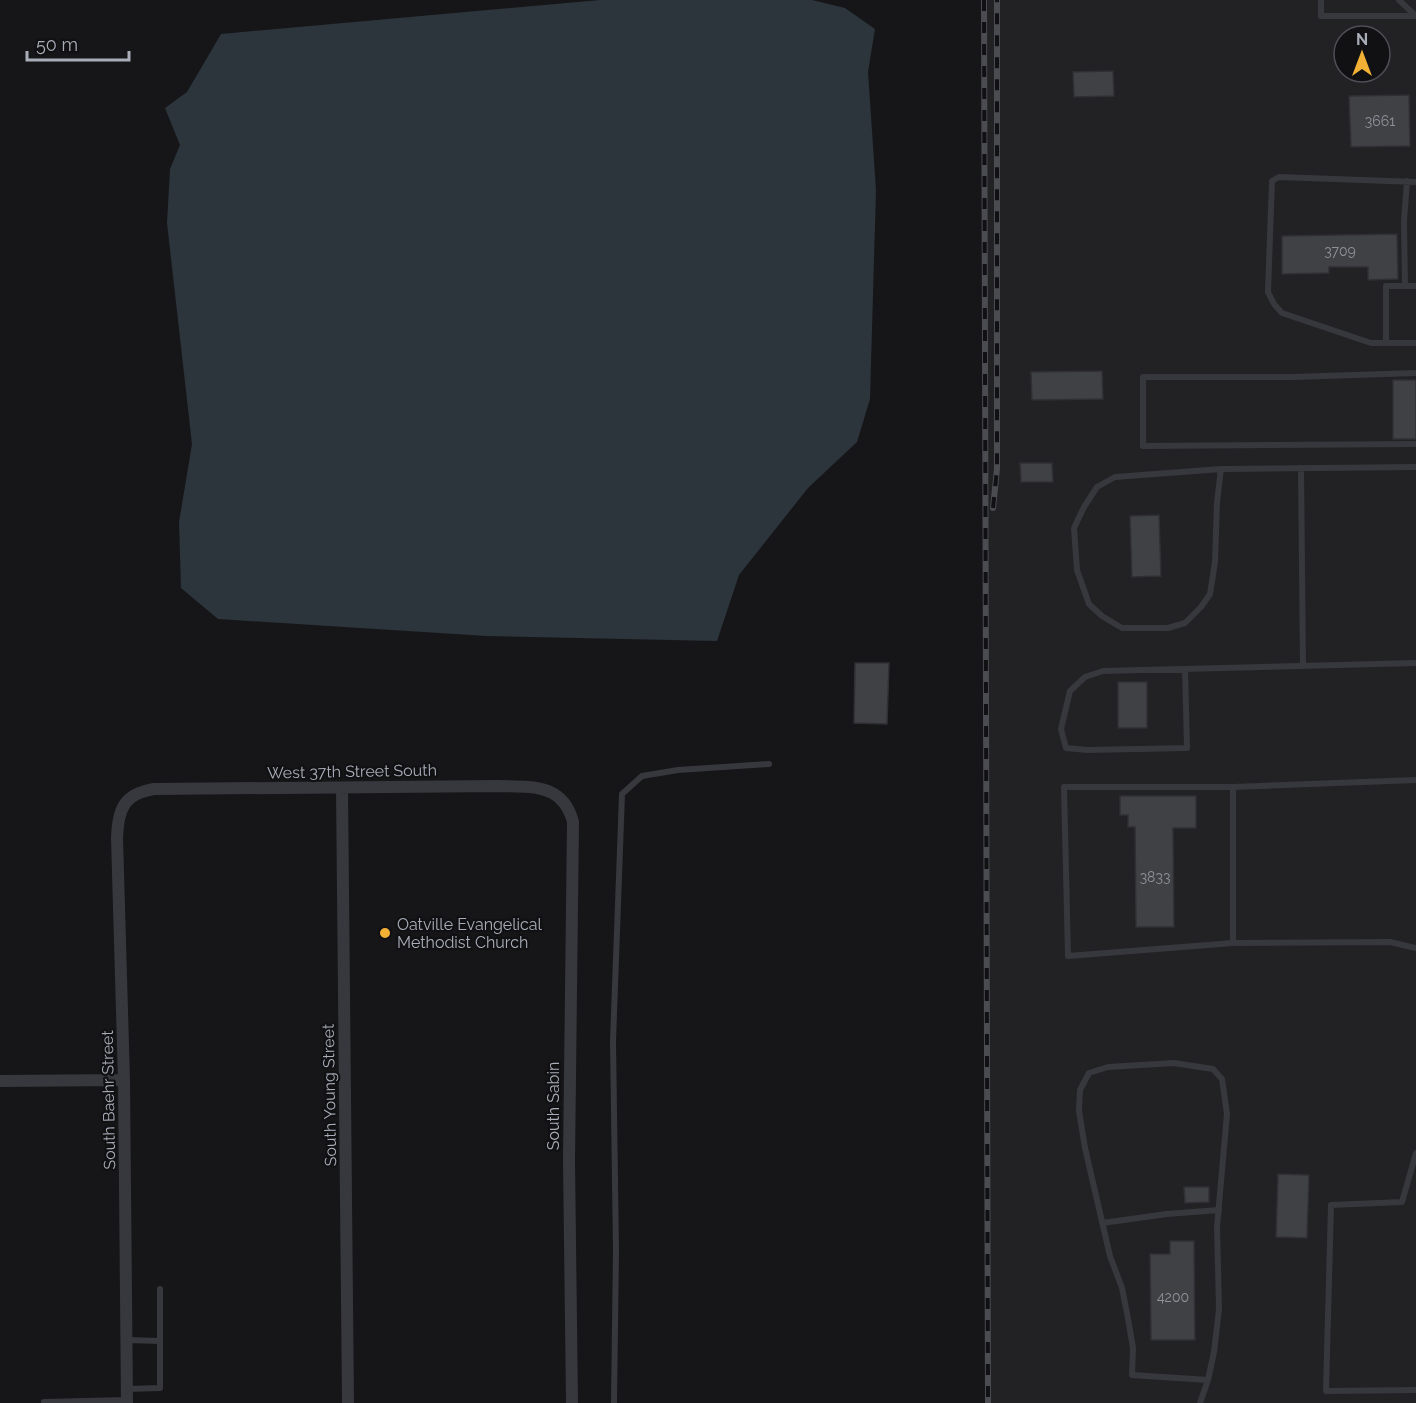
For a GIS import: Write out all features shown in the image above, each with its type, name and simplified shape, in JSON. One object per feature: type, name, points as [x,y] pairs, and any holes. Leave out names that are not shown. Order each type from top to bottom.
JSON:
[{"type":"street","name":"West 37th Street South","points":[[128,800],[154,789],[498,786],[540,788],[560,798],[570,810]]},
{"type":"street","name":"South Young Street","points":[[342,788],[348,1403]]},
{"type":"street","name":"South Baehr Street","points":[[127,1397],[124,1080],[117,838],[118,818],[128,800]]},
{"type":"street","name":"South Sabin","points":[[570,810],[575,838],[570,999],[569,1161],[572,1403]]},
{"type":"street","points":[[0,1081],[124,1080]]},
{"type":"lane","points":[[1321,0],[1321,16],[1415,16]]},
{"type":"lane","points":[[1399,0],[1415,16]]},
{"type":"lane","points":[[1416,182],[1279,177],[1272,181],[1268,292],[1282,313],[1371,343],[1416,343]]},
{"type":"lane","points":[[1405,286],[1404,220],[1407,181]]},
{"type":"lane","points":[[1386,343],[1386,286],[1416,286]]},
{"type":"lane","points":[[1416,373],[1293,377],[1143,377],[1143,446],[1416,444]]},
{"type":"lane","points":[[1221,469],[1217,502],[1215,562],[1210,594],[1201,607],[1185,623],[1168,628],[1122,628],[1102,616],[1089,604],[1077,570],[1074,528],[1083,507],[1097,487],[1115,477],[1221,469],[1416,467]]},
{"type":"lane","points":[[1301,468],[1303,666]]},
{"type":"lane","points":[[1185,669],[1187,748],[1087,750],[1066,748],[1061,729],[1070,691],[1085,677],[1103,671],[1416,663]]},
{"type":"lane","points":[[614,1403],[616,1250],[613,1041],[622,794],[642,776],[678,770],[769,764]]},
{"type":"lane","points":[[1416,780],[1233,787],[1064,786],[1068,956],[1233,943],[1390,942],[1416,948]]},
{"type":"lane","points":[[1233,787],[1233,943]]},
{"type":"lane","points":[[1200,1403],[1208,1380],[1214,1352],[1219,1309],[1217,1227],[1227,1114],[1222,1079],[1213,1069],[1174,1063],[1108,1067],[1089,1073],[1080,1090],[1085,1148],[1110,1256],[1122,1288],[1133,1348],[1132,1375],[1208,1380]]},
{"type":"lane","points":[[1416,1153],[1402,1202],[1331,1205],[1326,1391],[1416,1390]]},
{"type":"lane","points":[[1102,1223],[1219,1210]]},
{"type":"lane","points":[[44,1402],[127,1397],[160,1388],[160,1289]]},
{"type":"lane","points":[[127,1340],[160,1341]]},
{"type":"shaded area","points":[[600,0],[812,0],[845,8],[875,29],[868,72],[876,190],[870,399],[857,442],[808,488],[739,575],[717,641],[486,636],[218,619],[181,588],[179,522],[192,444],[167,223],[170,169],[180,145],[165,108],[187,92],[221,34]]},
{"type":"shaded area","points":[[983,0],[1416,0],[1416,1403],[987,1403]]},
{"type":"building","points":[[1113,71],[1114,96],[1074,97],[1073,72]]},
{"type":"building","points":[[1409,95],[1410,146],[1351,147],[1349,96]]},
{"type":"building","points":[[1397,234],[1398,279],[1368,280],[1368,267],[1329,267],[1329,273],[1282,274],[1282,236]]},
{"type":"building","points":[[1102,371],[1103,399],[1032,400],[1031,372]]},
{"type":"building","points":[[1393,380],[1416,380],[1416,439],[1393,439]]},
{"type":"building","points":[[1020,463],[1052,463],[1053,482],[1021,482]]},
{"type":"building","points":[[1159,515],[1161,576],[1132,577],[1130,516]]},
{"type":"building","points":[[855,663],[889,663],[887,724],[854,723]]},
{"type":"building","points":[[1118,682],[1147,682],[1147,728],[1118,728]]},
{"type":"building","points":[[1120,796],[1196,796],[1196,828],[1173,828],[1174,927],[1136,927],[1135,827],[1128,827],[1128,815],[1120,815]]},
{"type":"building","points":[[1278,1174],[1309,1175],[1307,1238],[1276,1237]]},
{"type":"building","points":[[1184,1187],[1209,1187],[1209,1202],[1185,1203]]},
{"type":"building","points":[[1170,1241],[1194,1241],[1195,1340],[1151,1340],[1150,1254],[1170,1254]]},
{"type":"railway","points":[[984,0],[988,1403]]},
{"type":"railway","points":[[993,508],[997,469],[997,0]]},
{"type":"place","name":"Oatville Evangelical Methodist Church","points":[[385,933]]}]
